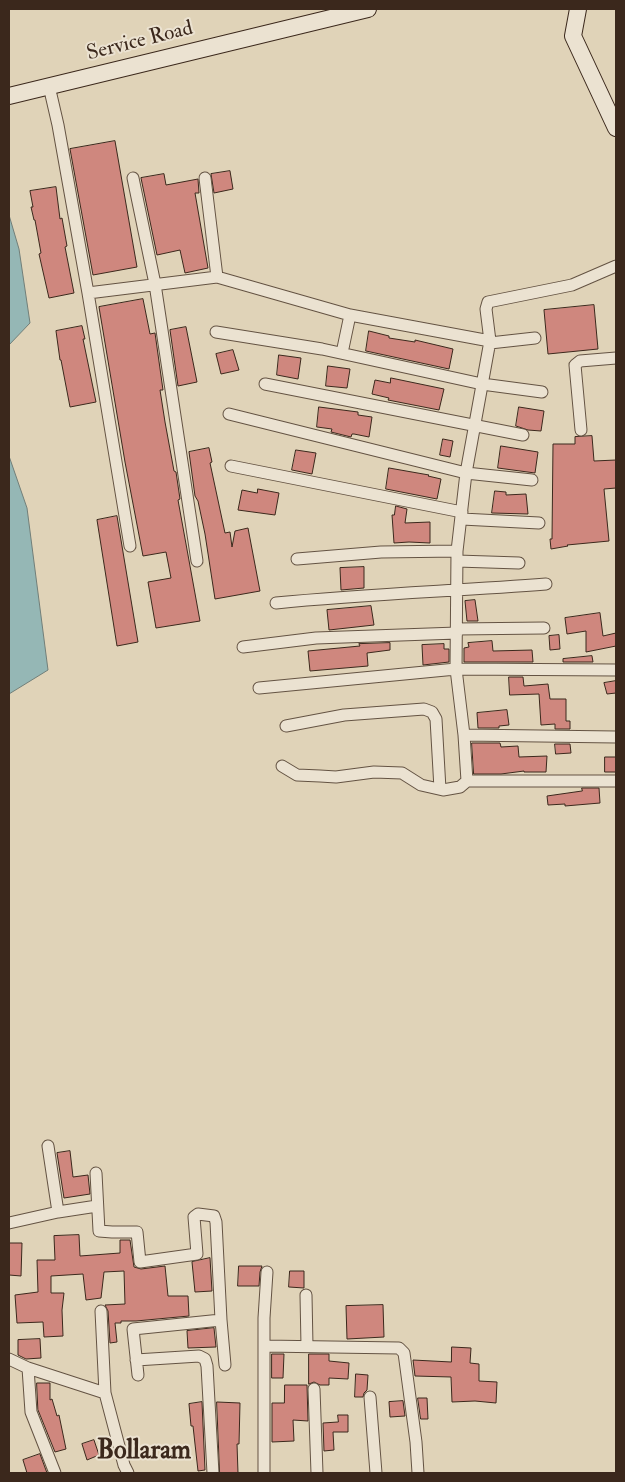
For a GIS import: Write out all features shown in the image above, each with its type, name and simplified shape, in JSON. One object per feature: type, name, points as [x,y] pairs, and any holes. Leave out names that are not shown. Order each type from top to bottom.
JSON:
[{"type":"main road","name":"Service Road","points":[[9,96],[368,9]]},
{"type":"main road","points":[[578,9],[573,36],[616,128]]},
{"type":"street","points":[[49,86],[88,293],[130,546]]},
{"type":"street","points":[[133,178],[155,284],[197,562]]},
{"type":"street","points":[[204,178],[217,277]]},
{"type":"street","points":[[468,781],[456,669],[457,556],[466,473],[490,342],[486,308],[488,302],[572,285],[616,266]]},
{"type":"street","points":[[88,293],[217,277],[350,314],[490,342],[535,338]]},
{"type":"street","points":[[342,353],[350,314]]},
{"type":"street","points":[[216,332],[342,353],[482,384],[542,392]]},
{"type":"street","points":[[581,430],[575,365],[580,361],[616,358]]},
{"type":"street","points":[[265,384],[523,435]]},
{"type":"street","points":[[228,414],[466,473],[532,480]]},
{"type":"street","points":[[231,466],[462,516],[539,523]]},
{"type":"street","points":[[297,559],[381,552],[457,556],[519,563]]},
{"type":"street","points":[[276,603],[347,596],[457,591],[546,584]]},
{"type":"street","points":[[243,647],[316,638],[544,628]]},
{"type":"street","points":[[259,688],[456,669],[616,670]]},
{"type":"street","points":[[286,726],[344,715],[424,710],[432,712],[436,719],[440,789]]},
{"type":"street","points":[[464,735],[616,737]]},
{"type":"street","points":[[282,766],[297,775],[336,777],[374,772],[402,773],[422,785],[440,789],[460,787],[468,781],[616,781]]},
{"type":"street","points":[[48,1146],[58,1212]]},
{"type":"street","points":[[96,1173],[98,1231],[137,1232],[140,1262],[197,1254],[194,1217],[198,1214],[214,1216],[216,1222],[225,1365]]},
{"type":"street","points":[[9,1223],[96,1206]]},
{"type":"street","points":[[264,1473],[264,1346],[267,1272]]},
{"type":"street","points":[[306,1295],[308,1346]]},
{"type":"street","points":[[101,1311],[106,1392],[124,1464],[128,1473]]},
{"type":"street","points":[[138,1375],[133,1329],[221,1320]]},
{"type":"street","points":[[264,1346],[393,1346],[399,1348],[404,1353],[416,1442],[418,1473]]},
{"type":"street","points":[[136,1360],[199,1356],[205,1358],[213,1473]]},
{"type":"street","points":[[9,1359],[28,1368],[106,1392]]},
{"type":"street","points":[[28,1368],[31,1412],[55,1473]]},
{"type":"street","points":[[314,1389],[317,1473]]},
{"type":"street","points":[[370,1397],[376,1473]]},
{"type":"water","points":[[9,215],[19,249],[30,323],[9,345]]},
{"type":"water","points":[[9,456],[27,508],[48,670],[9,694]]},
{"type":"building","points":[[115,141],[137,267],[93,275],[70,149]]},
{"type":"building","points":[[230,171],[233,189],[214,193],[211,174]]},
{"type":"building","points":[[164,174],[166,185],[198,179],[199,193],[195,193],[208,268],[185,273],[180,250],[157,255],[141,178]]},
{"type":"building","points":[[56,187],[74,293],[49,298],[39,254],[41,253],[31,207],[33,207],[30,191]]},
{"type":"building","points":[[143,299],[150,334],[155,333],[163,390],[160,390],[165,422],[174,471],[176,472],[180,499],[178,500],[200,621],[156,628],[148,582],[171,578],[166,552],[143,556],[99,307]]},
{"type":"building","points":[[594,305],[598,349],[548,354],[544,310]]},
{"type":"building","points":[[82,326],[96,402],[70,407],[56,331]]},
{"type":"building","points":[[186,327],[197,382],[178,386],[170,330]]},
{"type":"building","points":[[369,331],[389,336],[389,338],[415,342],[415,340],[453,349],[449,369],[366,351]]},
{"type":"building","points":[[233,350],[239,370],[221,374],[216,354]]},
{"type":"building","points":[[279,355],[301,358],[298,379],[277,375]]},
{"type":"building","points":[[328,366],[350,369],[347,388],[326,386]]},
{"type":"building","points":[[391,378],[444,389],[439,410],[388,400],[389,398],[372,394],[375,380],[390,383]]},
{"type":"building","points":[[319,407],[358,412],[358,415],[372,417],[369,437],[352,434],[351,437],[331,432],[332,429],[317,427]]},
{"type":"building","points":[[519,407],[544,411],[541,431],[528,430],[516,426]]},
{"type":"building","points":[[592,436],[594,461],[616,460],[616,488],[604,489],[609,541],[567,545],[551,549],[553,444],[575,444],[575,437]]},
{"type":"building","points":[[443,439],[453,441],[450,457],[440,455]]},
{"type":"building","points":[[501,446],[538,452],[535,473],[498,468]]},
{"type":"building","points":[[209,448],[212,462],[210,463],[225,533],[230,532],[232,547],[235,531],[248,528],[260,591],[215,599],[205,534],[198,501],[195,496],[189,452]]},
{"type":"building","points":[[296,450],[316,453],[312,474],[292,470]]},
{"type":"building","points":[[389,468],[441,479],[437,499],[386,489]]},
{"type":"building","points":[[258,489],[279,493],[275,515],[238,510],[242,490],[257,493]]},
{"type":"building","points":[[495,491],[506,492],[506,495],[526,494],[528,514],[492,513]]},
{"type":"building","points":[[396,506],[407,509],[405,523],[430,522],[430,543],[394,543],[392,515],[394,515]]},
{"type":"building","points":[[117,516],[138,642],[117,646],[97,520]]},
{"type":"building","points":[[364,567],[364,588],[341,590],[340,568]]},
{"type":"building","points":[[475,600],[478,621],[467,621],[465,601]]},
{"type":"building","points":[[371,606],[374,625],[329,630],[327,610]]},
{"type":"building","points":[[600,613],[603,636],[616,633],[616,646],[586,652],[586,631],[567,634],[565,618]]},
{"type":"building","points":[[559,635],[560,649],[550,650],[549,636]]},
{"type":"building","points":[[492,641],[493,651],[532,650],[533,662],[464,662],[464,648],[469,647],[468,643]]},
{"type":"building","points":[[390,643],[390,650],[367,653],[368,666],[310,671],[308,651],[360,646],[359,644]]},
{"type":"building","points":[[444,644],[444,649],[449,649],[449,662],[423,665],[422,645]]},
{"type":"building","points":[[592,656],[593,662],[563,662],[563,659]]},
{"type":"building","points":[[509,677],[523,677],[524,686],[548,684],[550,699],[566,699],[566,721],[570,721],[570,729],[555,729],[555,724],[541,725],[539,694],[510,695]]},
{"type":"building","points":[[616,681],[616,693],[607,694],[604,683]]},
{"type":"building","points":[[507,710],[509,725],[499,726],[499,728],[478,728],[477,713]]},
{"type":"building","points":[[472,743],[500,743],[501,747],[518,746],[519,757],[547,756],[546,772],[524,771],[501,774],[474,774]]},
{"type":"building","points":[[555,744],[570,744],[571,753],[556,754]]},
{"type":"building","points":[[605,757],[616,757],[616,772],[605,772]]},
{"type":"building","points":[[582,788],[599,788],[600,803],[565,806],[565,804],[548,805],[547,796],[582,791]]},
{"type":"building","points":[[70,1151],[73,1177],[88,1175],[90,1194],[64,1198],[57,1153]]},
{"type":"building","points":[[79,1235],[80,1256],[120,1253],[120,1240],[130,1240],[134,1267],[141,1269],[165,1266],[168,1296],[188,1296],[189,1316],[115,1323],[117,1342],[110,1343],[108,1311],[105,1305],[125,1304],[124,1271],[104,1272],[101,1298],[86,1300],[83,1274],[51,1276],[51,1293],[64,1293],[62,1310],[63,1336],[44,1337],[43,1322],[17,1323],[15,1295],[38,1292],[37,1260],[55,1260],[54,1236]]},
{"type":"building","points":[[9,1243],[22,1243],[21,1276],[9,1275]]},
{"type":"building","points":[[210,1258],[212,1291],[195,1292],[192,1262]]},
{"type":"building","points":[[239,1266],[262,1266],[259,1286],[238,1286]]},
{"type":"building","points":[[290,1271],[304,1271],[304,1288],[289,1287]]},
{"type":"building","points":[[383,1305],[384,1337],[347,1339],[346,1306]]},
{"type":"building","points":[[214,1328],[216,1347],[188,1348],[187,1331]]},
{"type":"building","points":[[40,1339],[41,1358],[26,1359],[18,1355],[18,1340]]},
{"type":"building","points":[[452,1347],[471,1348],[470,1363],[479,1364],[479,1381],[497,1382],[496,1403],[475,1401],[452,1402],[451,1377],[415,1376],[413,1360],[451,1362]]},
{"type":"building","points":[[272,1354],[284,1354],[283,1378],[272,1378]]},
{"type":"building","points":[[309,1354],[329,1354],[329,1361],[349,1363],[348,1379],[329,1378],[329,1385],[320,1385],[314,1382],[309,1384]]},
{"type":"building","points":[[356,1374],[368,1375],[367,1390],[363,1397],[355,1397]]},
{"type":"building","points":[[37,1383],[50,1383],[50,1400],[52,1399],[57,1416],[59,1415],[66,1449],[55,1452],[38,1410]]},
{"type":"building","points":[[285,1385],[307,1385],[308,1421],[293,1420],[294,1441],[272,1442],[272,1403],[284,1403]]},
{"type":"building","points":[[418,1398],[427,1398],[428,1419],[421,1419]]},
{"type":"building","points":[[403,1401],[405,1416],[390,1417],[389,1402]]},
{"type":"building","points":[[202,1402],[205,1470],[198,1471],[189,1404]]},
{"type":"building","points":[[217,1402],[240,1403],[239,1444],[237,1444],[238,1473],[220,1473]]},
{"type":"building","points":[[338,1415],[348,1415],[348,1432],[333,1432],[334,1450],[324,1451],[323,1423],[338,1422]]},
{"type":"building","points":[[94,1440],[99,1455],[87,1460],[82,1444]]},
{"type":"building","points":[[40,1454],[47,1473],[27,1473],[23,1460]]},
{"type":"district","name":"Bollaram","points":[[144,1452]]}]
